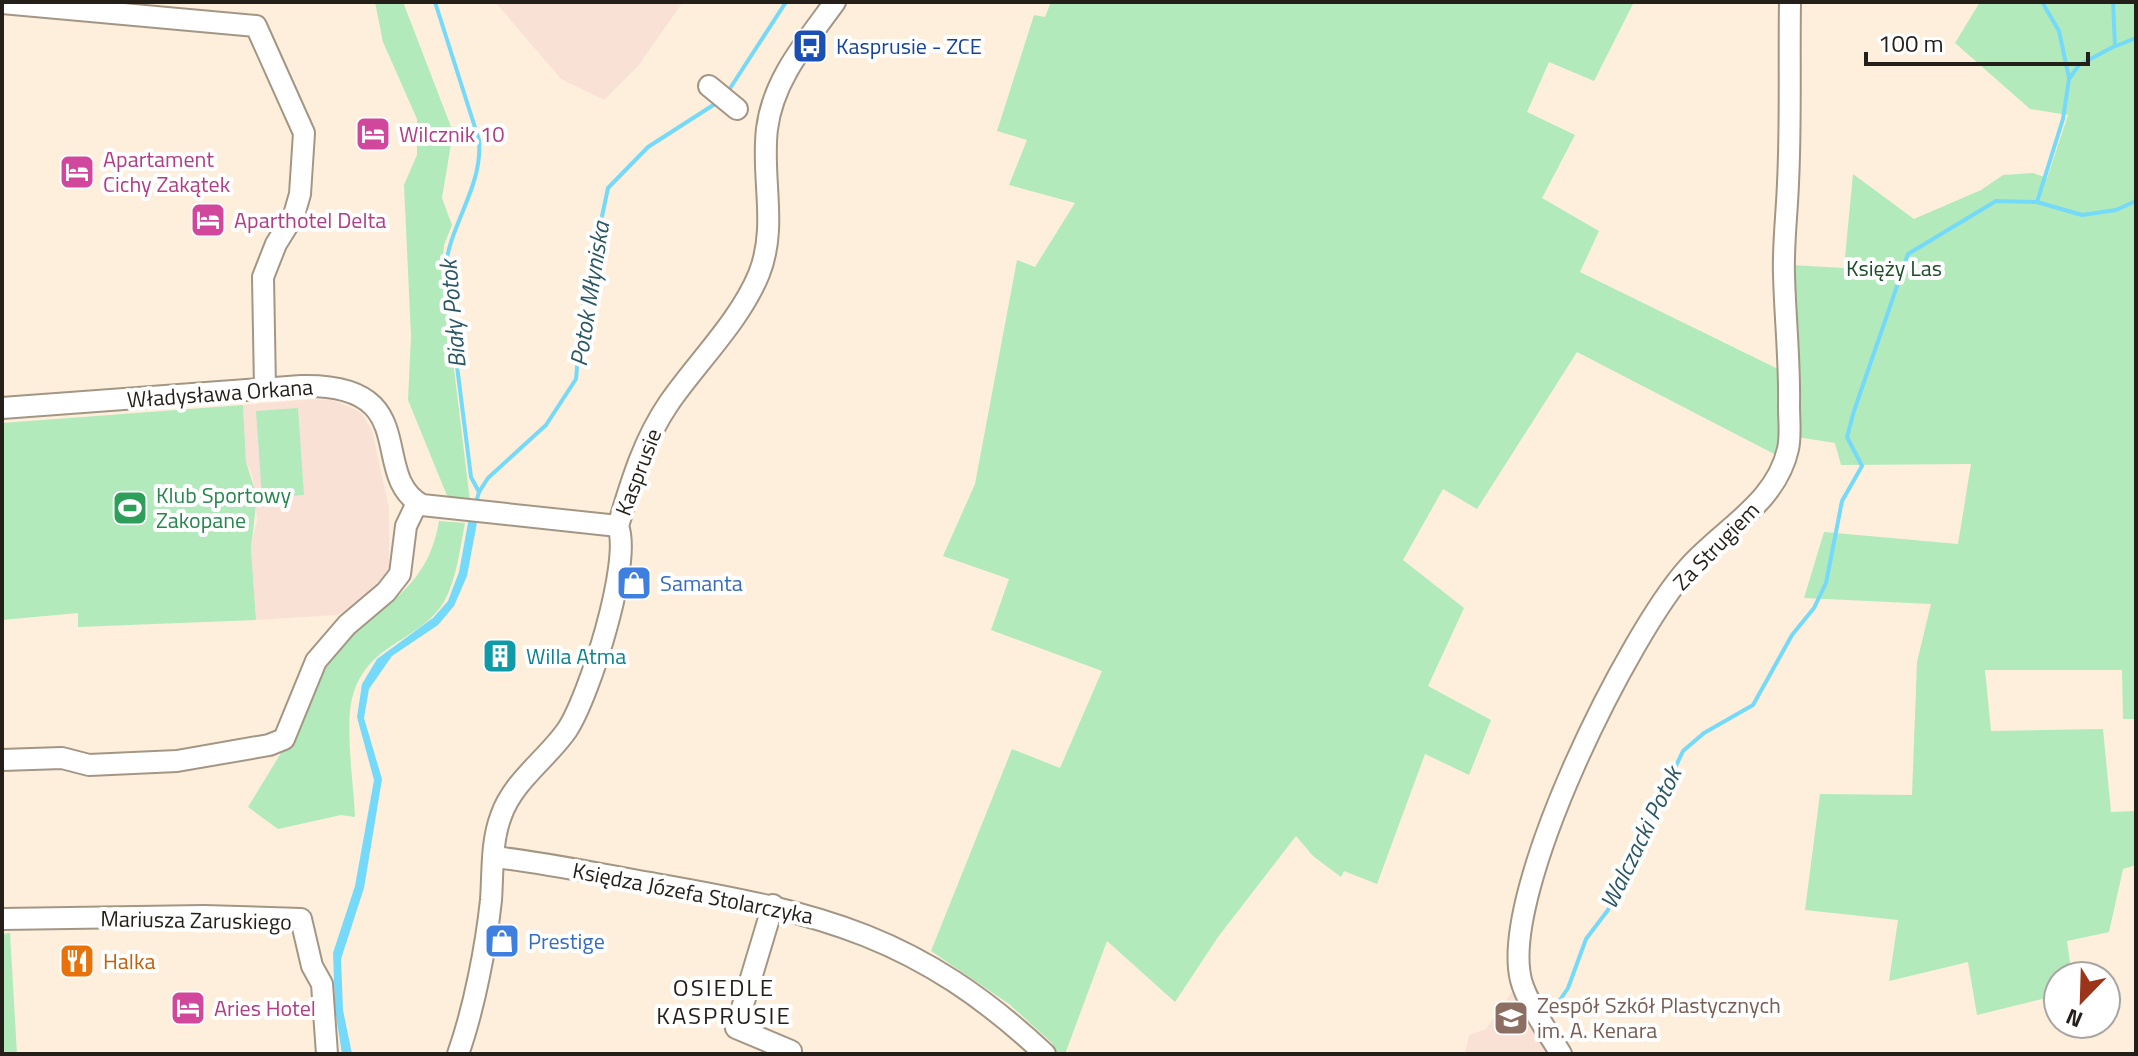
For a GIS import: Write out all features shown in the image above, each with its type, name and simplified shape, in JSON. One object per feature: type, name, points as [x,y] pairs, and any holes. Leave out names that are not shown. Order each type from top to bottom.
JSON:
[{"type":"street","name":"Kasprusie","points":[[458,1054],[489,912],[498,824],[507,801],[563,735],[587,688],[612,598],[620,538],[618,526],[637,464],[658,421],[740,308],[758,274],[769,227],[766,142],[772,108],[787,71],[835,2]]},
{"type":"street","name":"Za Strugiem","points":[[1561,1054],[1521,981],[1519,958],[1523,923],[1549,825],[1593,724],[1646,628],[1689,567],[1747,516],[1777,480],[1789,447],[1789,346],[1784,257],[1790,2]]},
{"type":"street","points":[[2,3],[54,5],[256,26],[304,133],[300,194],[294,215],[276,244],[263,277],[265,388]]},
{"type":"street","points":[[709,86],[737,109]]},
{"type":"street","name":"Władysława Orkana","points":[[2,408],[265,388],[331,386],[364,399],[387,428],[403,487],[417,503]]},
{"type":"street","points":[[2,760],[62,758],[89,765],[177,761],[269,745],[284,739],[316,661],[347,625],[386,592],[400,574],[406,526],[417,503],[455,511],[618,526]]},
{"type":"street","name":"Księdza Józefa Stolarczyka","points":[[494,857],[773,905],[840,924],[910,954],[972,993],[1045,1054]]},
{"type":"street","points":[[773,905],[736,1028],[791,1051],[790,1054]]},
{"type":"street","name":"Mariusza Zaruskiego","points":[[2,919],[204,916],[301,919],[312,966],[322,984],[327,1054]]},
{"type":"shaded area","points":[[495,2],[683,2],[638,66],[604,100],[561,79]]},
{"type":"shaded area","points":[[332,400],[353,408],[362,414],[372,430],[389,508],[389,573],[357,605],[337,615],[256,620],[251,547],[257,520],[252,475],[246,462],[243,405]]},
{"type":"shaded area","name":"Zespół Szkół Plastycznych im. A. Kenara","points":[[1513,990],[1552,1054],[1465,1054],[1469,1035],[1486,1029]]},
{"type":"green space","points":[[375,2],[403,2],[453,132],[442,198],[452,225],[444,245],[442,270],[470,501],[450,503],[408,400],[411,336],[404,185],[417,155],[417,119],[383,42]]},
{"type":"green space","points":[[1051,2],[1634,2],[1594,81],[1549,62],[1527,112],[1575,135],[1542,198],[1599,231],[1580,272],[1780,370],[1785,407],[1778,456],[1577,352],[1477,509],[1443,489],[1403,560],[1464,608],[1428,686],[1491,720],[1469,775],[1425,754],[1377,884],[1344,871],[1341,877],[1313,856],[1296,836],[1218,937],[1175,1002],[1107,941],[1065,1054],[1058,1054],[1052,1043],[1009,1004],[931,951],[1012,749],[1060,768],[1102,671],[991,630],[1009,579],[943,556],[975,484],[1017,260],[1035,267],[1075,203],[1009,185],[1027,140],[997,131],[1034,15],[1045,17]]},
{"type":"green space","name":"Księży Las","points":[[1980,2],[2136,2],[2136,719],[2123,719],[2122,670],[1985,670],[1991,731],[2103,729],[2111,812],[2136,811],[2136,865],[2123,869],[2109,932],[2067,941],[2070,960],[2042,960],[2042,999],[1977,1015],[1968,962],[1889,981],[1898,920],[1805,910],[1820,794],[1912,795],[1917,662],[1931,604],[1804,598],[1824,532],[1958,544],[1971,464],[1841,465],[1835,443],[1797,437],[1791,265],[1844,268],[1853,174],[1914,219],[1981,190],[2003,175],[2033,173],[2047,178],[2068,115],[2030,109],[1955,43]]},
{"type":"green space","name":"Klub Sportowy Zakopane","points":[[243,405],[246,462],[257,497],[251,548],[256,620],[78,627],[78,613],[2,620],[2,423]]},
{"type":"green space","points":[[298,408],[304,495],[262,498],[256,411]]},
{"type":"green space","points":[[439,521],[465,523],[455,572],[445,600],[423,625],[371,663],[353,695],[349,738],[355,817],[341,815],[278,829],[248,807],[281,753],[291,747],[310,692],[326,662],[341,644],[408,587],[432,548]]},
{"type":"green space","points":[[10,933],[17,1054],[2,1054],[2,934]]},
{"type":"water","points":[[470,512],[479,512],[467,576],[454,606],[438,625],[392,656],[369,689],[364,718],[382,779],[364,888],[341,959],[343,1010],[352,1054],[342,1054],[335,1009],[333,953],[355,886],[374,780],[357,717],[362,684],[377,659],[433,618],[448,601],[459,572]]},
{"type":"waterway","name":"Biały Potok","points":[[435,2],[479,140],[476,174],[453,237],[445,271],[471,477],[479,492]]},
{"type":"waterway","name":"Potok Młyniska","points":[[727,93],[786,2]]},
{"type":"waterway","points":[[2042,2],[2059,31],[2069,78]]},
{"type":"waterway","points":[[2037,202],[2063,119],[2069,79],[2079,65],[2115,46],[2113,2]]},
{"type":"waterway","points":[[2116,46],[2136,38]]},
{"type":"waterway","name":"Potok Młyniska","points":[[475,506],[488,478],[546,425],[576,379],[582,311],[608,188],[648,147],[718,102]]},
{"type":"waterway","name":"Walczacki Potok","points":[[1547,1009],[1558,1003],[1568,988],[1586,939],[1608,910],[1683,751],[1704,733],[1753,705],[1792,635],[1814,608],[1826,583],[1842,501],[1862,466],[1847,437],[1908,254],[1996,201],[2037,202],[2082,215],[2116,210],[2136,201]]},
{"type":"place","name":"Kasprusie - ZCE","points":[[810,46]]},
{"type":"place","name":"Wilcznik 10","points":[[373,134]]},
{"type":"place","name":"Apartament Cichy Zakątek","points":[[77,172]]},
{"type":"place","name":"Aparthotel Delta","points":[[208,220]]},
{"type":"place","name":"Klub Sportowy Zakopane","points":[[130,508]]},
{"type":"place","name":"Samanta","points":[[634,583]]},
{"type":"place","name":"Willa Atma","points":[[500,656]]},
{"type":"place","name":"Prestige","points":[[502,941]]},
{"type":"place","name":"Halka","points":[[77,961]]},
{"type":"place","name":"Aries Hotel","points":[[188,1008]]},
{"type":"place","name":"Zespół Szkół Plastycznych im. A. Kenara","points":[[1511,1018]]},
{"type":"district","name":"OSIEDLE KASPRUSIE","points":[[724,1002]]}]
